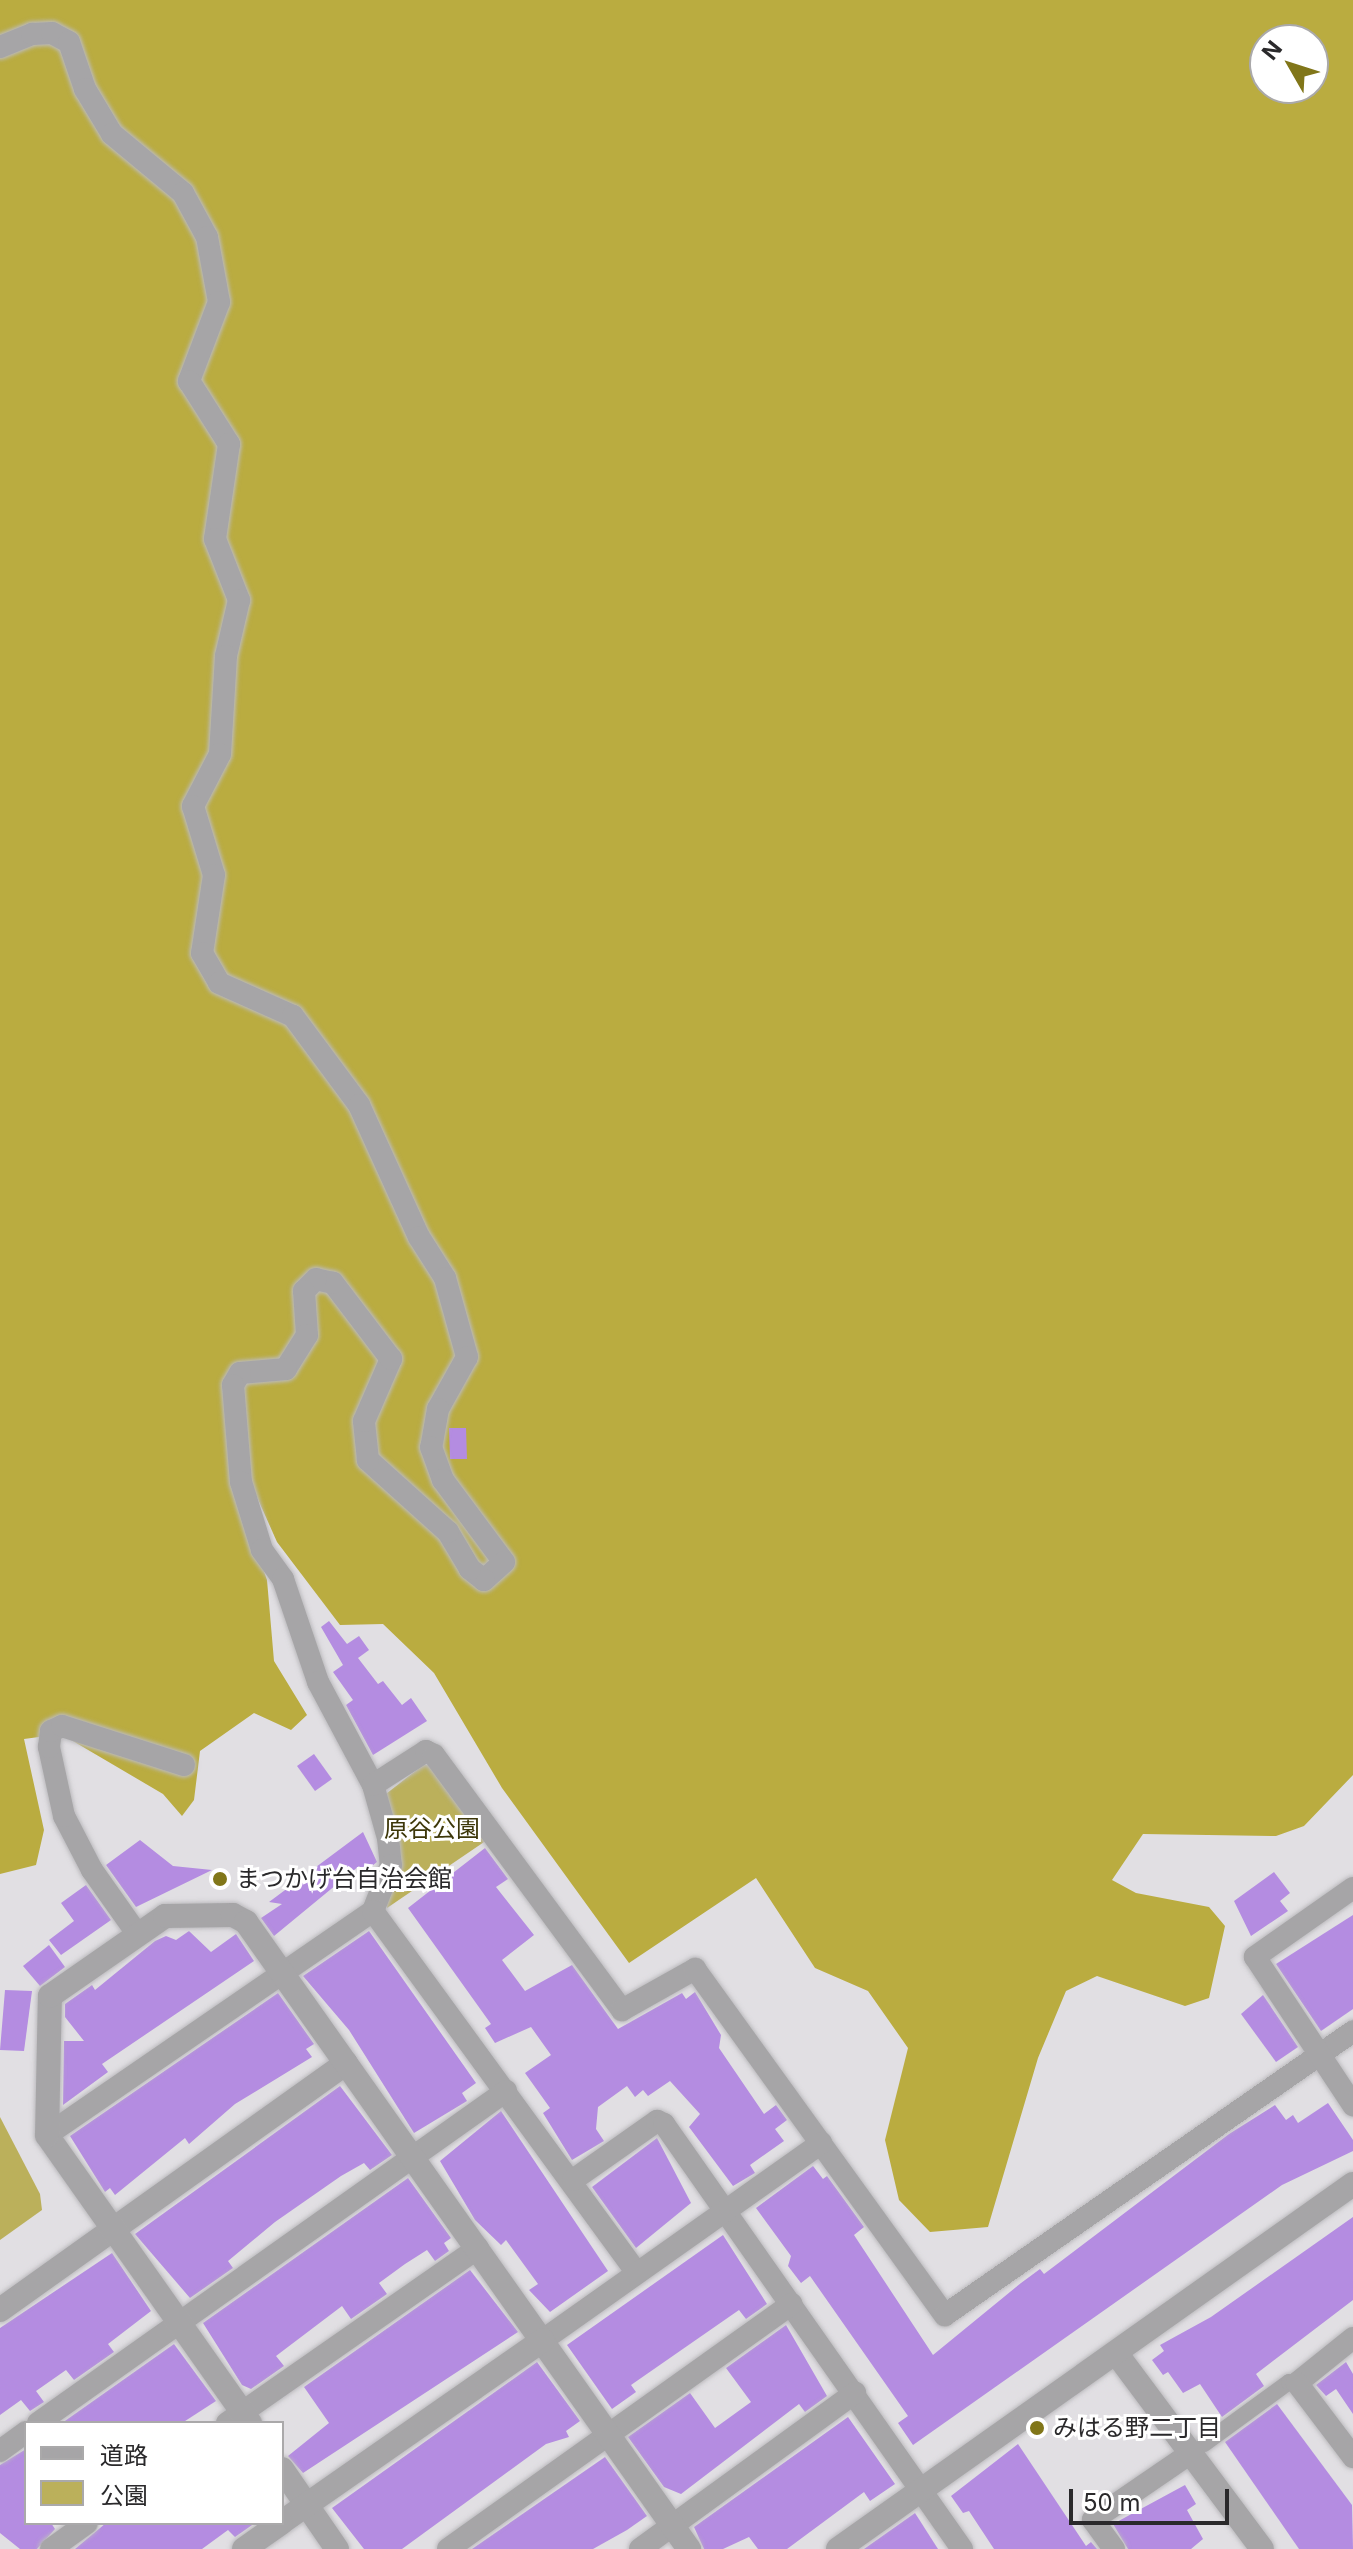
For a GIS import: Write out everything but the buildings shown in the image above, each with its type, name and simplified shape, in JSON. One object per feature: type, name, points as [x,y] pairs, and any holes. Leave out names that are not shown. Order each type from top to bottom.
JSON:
[{"type":"street","points":[[0,47],[32,34],[69,42],[85,89],[112,134],[183,193],[207,237],[219,302],[189,381],[229,444],[215,539],[239,600],[226,656],[220,754],[194,798],[214,875],[202,953],[219,983],[293,1016],[359,1105],[419,1237],[445,1278],[467,1357],[438,1409],[431,1447],[443,1480],[504,1562],[484,1580],[470,1569],[448,1532],[368,1460],[364,1421],[391,1359],[333,1283],[316,1279],[304,1291],[307,1335],[286,1369],[240,1373],[233,1385],[241,1482],[262,1550],[283,1579],[318,1682],[373,1785],[391,1865],[373,1911],[47,2135]]},
{"type":"street","points":[[138,1935],[92,1870],[64,1816],[49,1747],[51,1731],[62,1726],[184,1765]]},
{"type":"street","points":[[373,1785],[426,1751],[434,1755],[617,2007],[695,1969],[945,2315],[1353,2031]]},
{"type":"street","points":[[1353,1888],[1255,1957],[1317,2057],[1353,2105]]},
{"type":"street","points":[[373,1911],[573,2180],[637,2273]]},
{"type":"street","points":[[478,2248],[240,2419],[177,2322],[47,2135],[50,1996],[165,1916],[233,1915],[243,1918],[283,1970],[346,2063],[415,2157],[689,2549]]},
{"type":"street","points":[[0,2310],[112,2227],[346,2063]]},
{"type":"street","points":[[41,2421],[506,2091]]},
{"type":"street","points":[[573,2180],[657,2121],[725,2210],[962,2549]]},
{"type":"street","points":[[284,2520],[821,2143]]},
{"type":"street","points":[[838,2549],[1353,2184]]},
{"type":"street","points":[[448,2549],[791,2304]]},
{"type":"street","points":[[1297,2383],[1353,2338]]},
{"type":"street","points":[[1116,2353],[1197,2448],[1262,2549]]},
{"type":"street","points":[[1114,2549],[1093,2520],[1289,2382],[1297,2383],[1353,2457]]},
{"type":"street","points":[[640,2549],[855,2393]]},
{"type":"street","points":[[0,2451],[24,2433]]},
{"type":"street","points":[[284,2472],[337,2549]]},
{"type":"street","points":[[51,2549],[84,2525]]},
{"type":"street","points":[[244,2549],[277,2525]]},
{"type":"green space","name":"原谷公園","points":[[423,1765],[430,1765],[487,1840],[387,1908],[382,1797]]},
{"type":"green space","points":[[0,2117],[40,2194],[42,2210],[0,2240]]},
{"type":"shaded area","points":[[0,0],[1353,0],[1353,1775],[1304,1826],[1276,1836],[1143,1834],[1112,1880],[1136,1893],[1209,1907],[1225,1926],[1209,1998],[1185,2006],[1097,1976],[1066,1991],[1038,2058],[988,2227],[930,2232],[899,2200],[885,2140],[908,2048],[868,1991],[815,1968],[756,1878],[629,1963],[502,1788],[434,1673],[383,1624],[340,1625],[277,1542],[248,1477],[232,1477],[267,1580],[274,1661],[307,1715],[291,1730],[254,1713],[200,1751],[194,1800],[182,1816],[163,1794],[61,1734],[24,1739],[44,1830],[36,1865],[0,1874]]},
{"type":"place","name":"まつかげ台自治会館","points":[[220,1879]]},
{"type":"place","name":"みはる野二丁目","points":[[1037,2428]]}]
